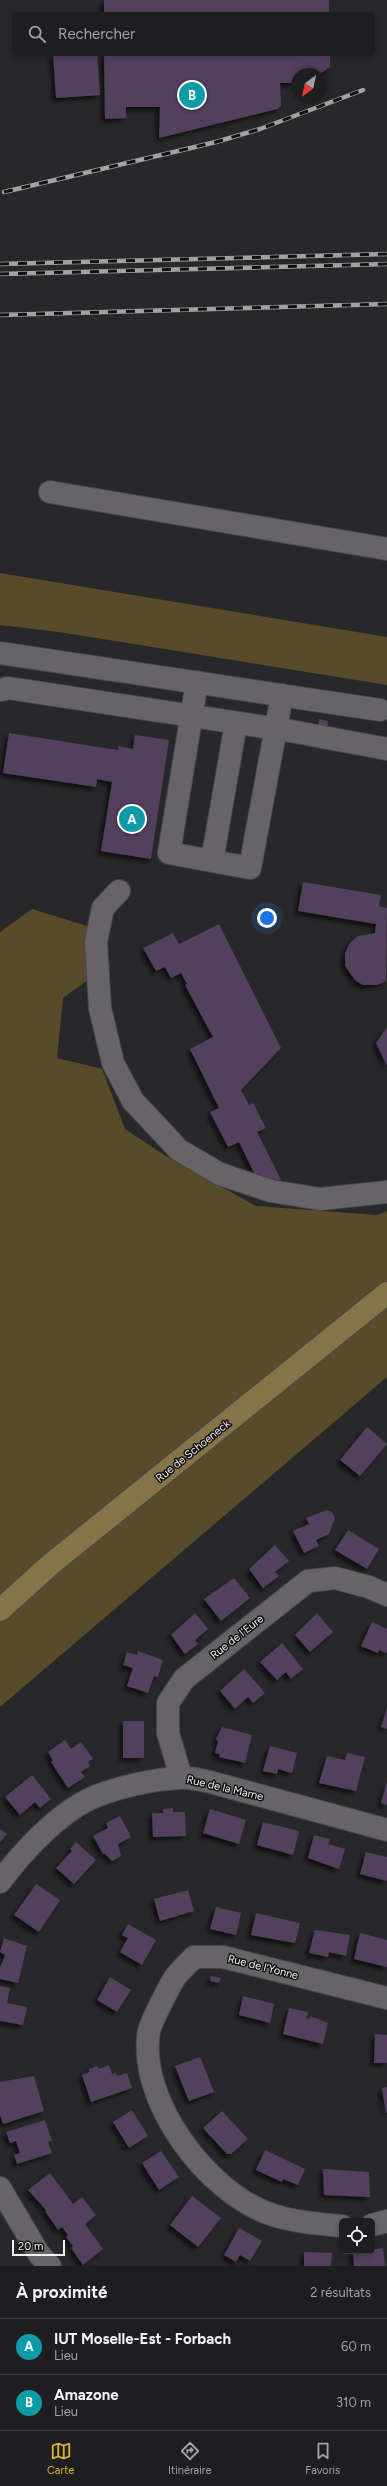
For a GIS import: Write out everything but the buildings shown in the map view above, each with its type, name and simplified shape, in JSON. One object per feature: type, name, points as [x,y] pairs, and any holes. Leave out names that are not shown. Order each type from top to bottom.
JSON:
[{"type":"main road","name":"Rue de Schoeneck","points":[[0,1610],[51,1564],[387,1293]]},
{"type":"street","points":[[50,492],[387,548]]},
{"type":"street","points":[[0,652],[380,710]]},
{"type":"street","points":[[197,682],[168,853],[250,868],[282,695]]},
{"type":"street","points":[[0,690],[8,688],[276,729],[385,748]]},
{"type":"street","points":[[212,861],[236,723]]},
{"type":"street","points":[[118,891],[103,908],[96,942],[100,1008],[114,1063],[133,1101],[179,1150],[220,1174],[272,1191],[320,1199],[387,1192]]},
{"type":"street","name":"Rue de l'Eure","points":[[180,1777],[168,1732],[168,1704],[184,1679],[308,1581],[335,1578],[369,1587],[387,1595]]},
{"type":"street","name":"Rue de la Marne","points":[[0,1882],[17,1859],[56,1822],[93,1797],[137,1785],[180,1777],[210,1782],[387,1830]]},
{"type":"street","name":"Rue de l'Yonne","points":[[339,2226],[307,2222],[270,2214],[234,2195],[204,2170],[184,2143],[160,2102],[148,2068],[149,2030],[174,1979],[194,1957],[223,1957],[387,1998]]},
{"type":"street","points":[[0,2188],[39,2254],[50,2266]]},
{"type":"street","points":[[375,2224],[387,2221]]},
{"type":"shaded area","points":[[0,573],[387,637],[387,685],[59,632],[0,625]]},
{"type":"shaded area","points":[[32,909],[106,932],[88,980],[63,998],[57,1058],[102,1069],[125,1129],[166,1156],[256,1206],[377,1215],[387,1211],[387,1377],[0,1707],[0,932]]},
{"type":"railway","points":[[4,192],[216,142],[260,129],[363,90]]},
{"type":"railway","points":[[0,264],[387,254]]},
{"type":"railway","points":[[0,274],[387,264]]},
{"type":"railway","points":[[0,315],[387,304]]},
{"type":"place","name":"Amazone","points":[[192,95]]},
{"type":"place","name":"IUT Moselle-Est - Forbach","points":[[132,819]]}]
